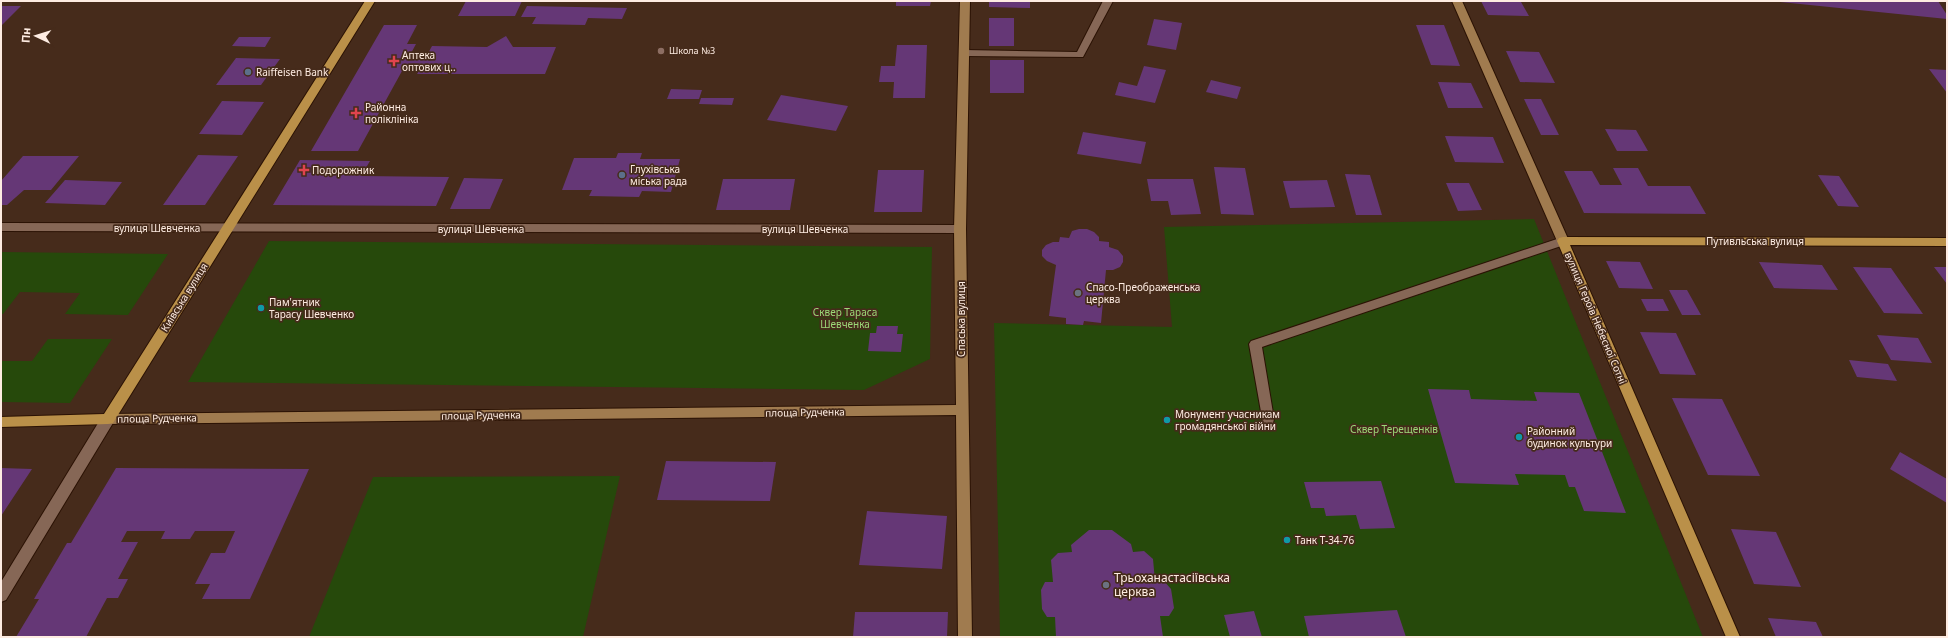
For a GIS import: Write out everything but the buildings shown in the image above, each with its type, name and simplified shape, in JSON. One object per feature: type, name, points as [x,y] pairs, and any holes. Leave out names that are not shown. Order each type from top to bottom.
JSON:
[{"type":"main road","name":"Київська вулиця","points":[[108,419],[370,1]]},
{"type":"main road","name":"Путивльська вулиця","points":[[1563,241],[1947,242]]},
{"type":"main road","name":"вулиця Героїв Небесної Сотні","points":[[1563,241],[1733,637]]},
{"type":"main road","name":"площа Рудченка","points":[[1,422],[108,419]]},
{"type":"street","name":"Спаська вулиця","points":[[965,1],[960,229],[961,410],[965,637]]},
{"type":"street","points":[[964,53],[1080,55],[1108,1]]},
{"type":"street","name":"вулиця Героїв Небесної Сотні","points":[[1457,1],[1563,241]]},
{"type":"street","name":"вулиця Шевченка","points":[[1,228],[960,229]]},
{"type":"street","points":[[1268,419],[1255,344],[1563,241]]},
{"type":"street","name":"площа Рудченка","points":[[108,419],[961,410]]},
{"type":"street","name":"Київська вулиця","points":[[1,595],[108,419]]},
{"type":"green space","name":"Сквер Терещенків","points":[[1534,219],[1703,637],[1000,637],[994,323],[1172,327],[1164,227]]},
{"type":"green space","name":"Сквер Тараса Шевченка","points":[[269,241],[932,247],[930,359],[864,390],[188,382]]},
{"type":"green space","points":[[1,252],[168,254],[128,315],[65,314],[80,293],[20,292],[3,314],[1,314]]},
{"type":"green space","points":[[48,339],[112,339],[70,403],[1,402],[1,361],[32,361]]},
{"type":"green space","points":[[620,476],[583,637],[309,637],[373,477]]},
{"type":"place","name":"Школа №3","points":[[661,51]]},
{"type":"place","name":"Аптека оптових ц‥","points":[[394,61]]},
{"type":"place","name":"Raiffeisen Bank","points":[[248,72]]},
{"type":"place","name":"Районна поліклініка","points":[[356,113]]},
{"type":"place","name":"Подорожник","points":[[304,170]]},
{"type":"place","name":"Глухівська міська рада","points":[[622,175]]},
{"type":"place","name":"Спасо-Преображенська церква","points":[[1078,293]]},
{"type":"place","name":"Пам'ятник Тарасу Шевченко","points":[[261,308]]},
{"type":"place","name":"Монумент учасникам громадянської війни","points":[[1167,420]]},
{"type":"place","name":"Районний будинок культури","points":[[1519,437]]},
{"type":"place","name":"Танк Т-34-76","points":[[1287,540]]},
{"type":"place","name":"Трьоханастасіївська церква","points":[[1106,585]]}]
